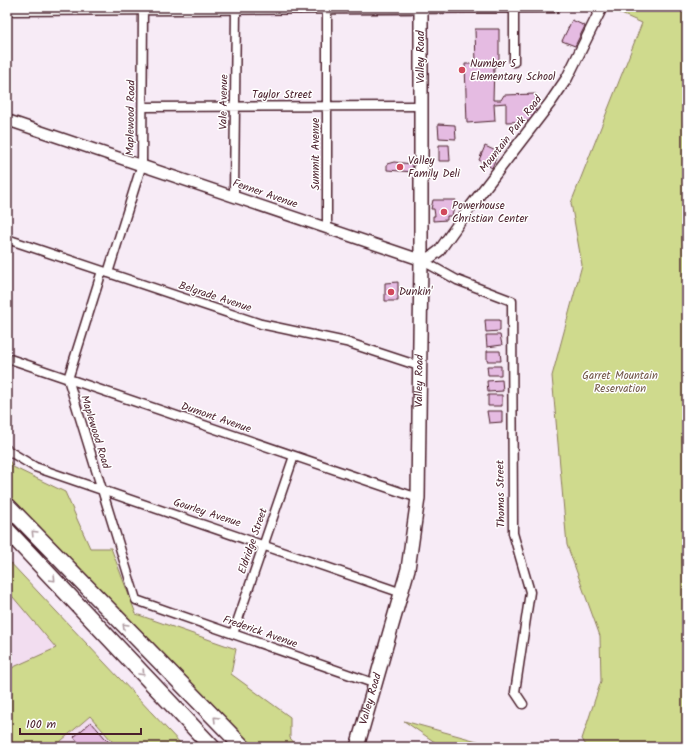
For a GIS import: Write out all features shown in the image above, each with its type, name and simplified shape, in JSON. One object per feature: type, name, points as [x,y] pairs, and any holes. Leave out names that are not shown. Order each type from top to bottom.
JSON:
[{"type":"highway","points":[[7,505],[243,747]]},
{"type":"highway","points":[[7,530],[212,747]]},
{"type":"main road","name":"Valley Road","points":[[357,747],[408,569],[418,498],[421,260],[421,8]]},
{"type":"street","points":[[514,7],[514,62]]},
{"type":"street","name":"Mountain Park Road","points":[[421,260],[431,257],[439,251],[475,200],[550,103],[570,72],[602,7]]},
{"type":"street","points":[[7,11],[143,9],[555,8]]},
{"type":"street","name":"Maplewood Road","points":[[136,600],[68,379],[142,164],[143,9]]},
{"type":"street","name":"Vale Avenue","points":[[234,196],[236,9]]},
{"type":"street","name":"Summit Avenue","points":[[327,9],[327,227]]},
{"type":"street","name":"Taylor Street","points":[[143,107],[421,106]]},
{"type":"street","name":"Fenner Avenue","points":[[7,120],[142,164],[421,260],[457,280],[512,301]]},
{"type":"street","name":"Belgrade Avenue","points":[[7,239],[261,324],[346,342],[419,366]]},
{"type":"street","name":"Thomas Street","points":[[512,301],[513,533],[530,592],[515,692],[523,704]]},
{"type":"street","name":"Dumont Avenue","points":[[7,358],[418,498]]},
{"type":"street","name":"Gourley Avenue","points":[[7,450],[35,467],[263,544],[402,593]]},
{"type":"street","name":"Eldridge Street","points":[[232,634],[294,456]]},
{"type":"street","name":"Frederick Avenue","points":[[136,600],[376,684]]},
{"type":"shaded area","points":[[7,590],[56,648],[7,670]]},
{"type":"shaded area","points":[[90,716],[117,747],[54,747],[77,727]]},
{"type":"green space","name":"Garret Mountain Reservation","points":[[622,7],[687,7],[687,747],[587,747],[582,739],[601,681],[600,636],[567,545],[552,376],[582,265],[571,203],[642,23],[619,13]]},
{"type":"green space","points":[[7,457],[13,467],[65,492],[90,548],[111,548],[136,614],[236,649],[231,674],[290,717],[290,738],[298,747],[250,747],[7,493]]},
{"type":"green space","points":[[7,559],[184,747],[117,747],[90,716],[54,747],[7,747],[7,670],[56,648],[7,590]]},
{"type":"green space","points":[[404,721],[499,747],[442,747]]},
{"type":"building","points":[[572,20],[585,26],[575,46],[562,41]]},
{"type":"building","points":[[475,29],[499,29],[499,65],[494,67],[493,100],[501,100],[504,95],[536,94],[535,121],[506,122],[506,103],[494,104],[495,121],[467,123],[465,64],[476,64]]},
{"type":"building","points":[[438,124],[455,125],[456,139],[439,138]]},
{"type":"building","points":[[439,145],[449,145],[450,161],[439,161]]},
{"type":"building","points":[[485,146],[498,152],[492,168],[479,160]]},
{"type":"building","name":"Valley Family Deli","points":[[394,162],[412,164],[413,172],[387,170],[387,164]]},
{"type":"building","name":"Powerhouse Christian Center","points":[[433,200],[456,200],[452,216],[447,216],[447,220],[433,221],[433,216],[435,216],[434,209],[431,209]]},
{"type":"building","name":"Dunkin'","points":[[398,282],[398,301],[385,301],[385,283]]},
{"type":"building","points":[[485,320],[500,320],[500,331],[486,332]]},
{"type":"building","points":[[486,335],[500,335],[502,345],[487,347]]},
{"type":"building","points":[[487,351],[500,351],[501,361],[487,361]]},
{"type":"building","points":[[487,366],[501,366],[501,375],[488,375]]},
{"type":"building","points":[[502,380],[503,391],[488,392],[487,381]]},
{"type":"building","points":[[488,395],[502,395],[502,406],[488,406]]},
{"type":"building","points":[[487,411],[502,411],[502,422],[489,423]]},
{"type":"building","points":[[91,722],[113,747],[82,747],[74,737]]},
{"type":"place","name":"Number 5 Elementary School","points":[[462,70]]},
{"type":"place","name":"Valley Family Deli","points":[[400,167]]},
{"type":"place","name":"Powerhouse Christian Center","points":[[444,212]]},
{"type":"place","name":"Dunkin'","points":[[391,292]]}]
